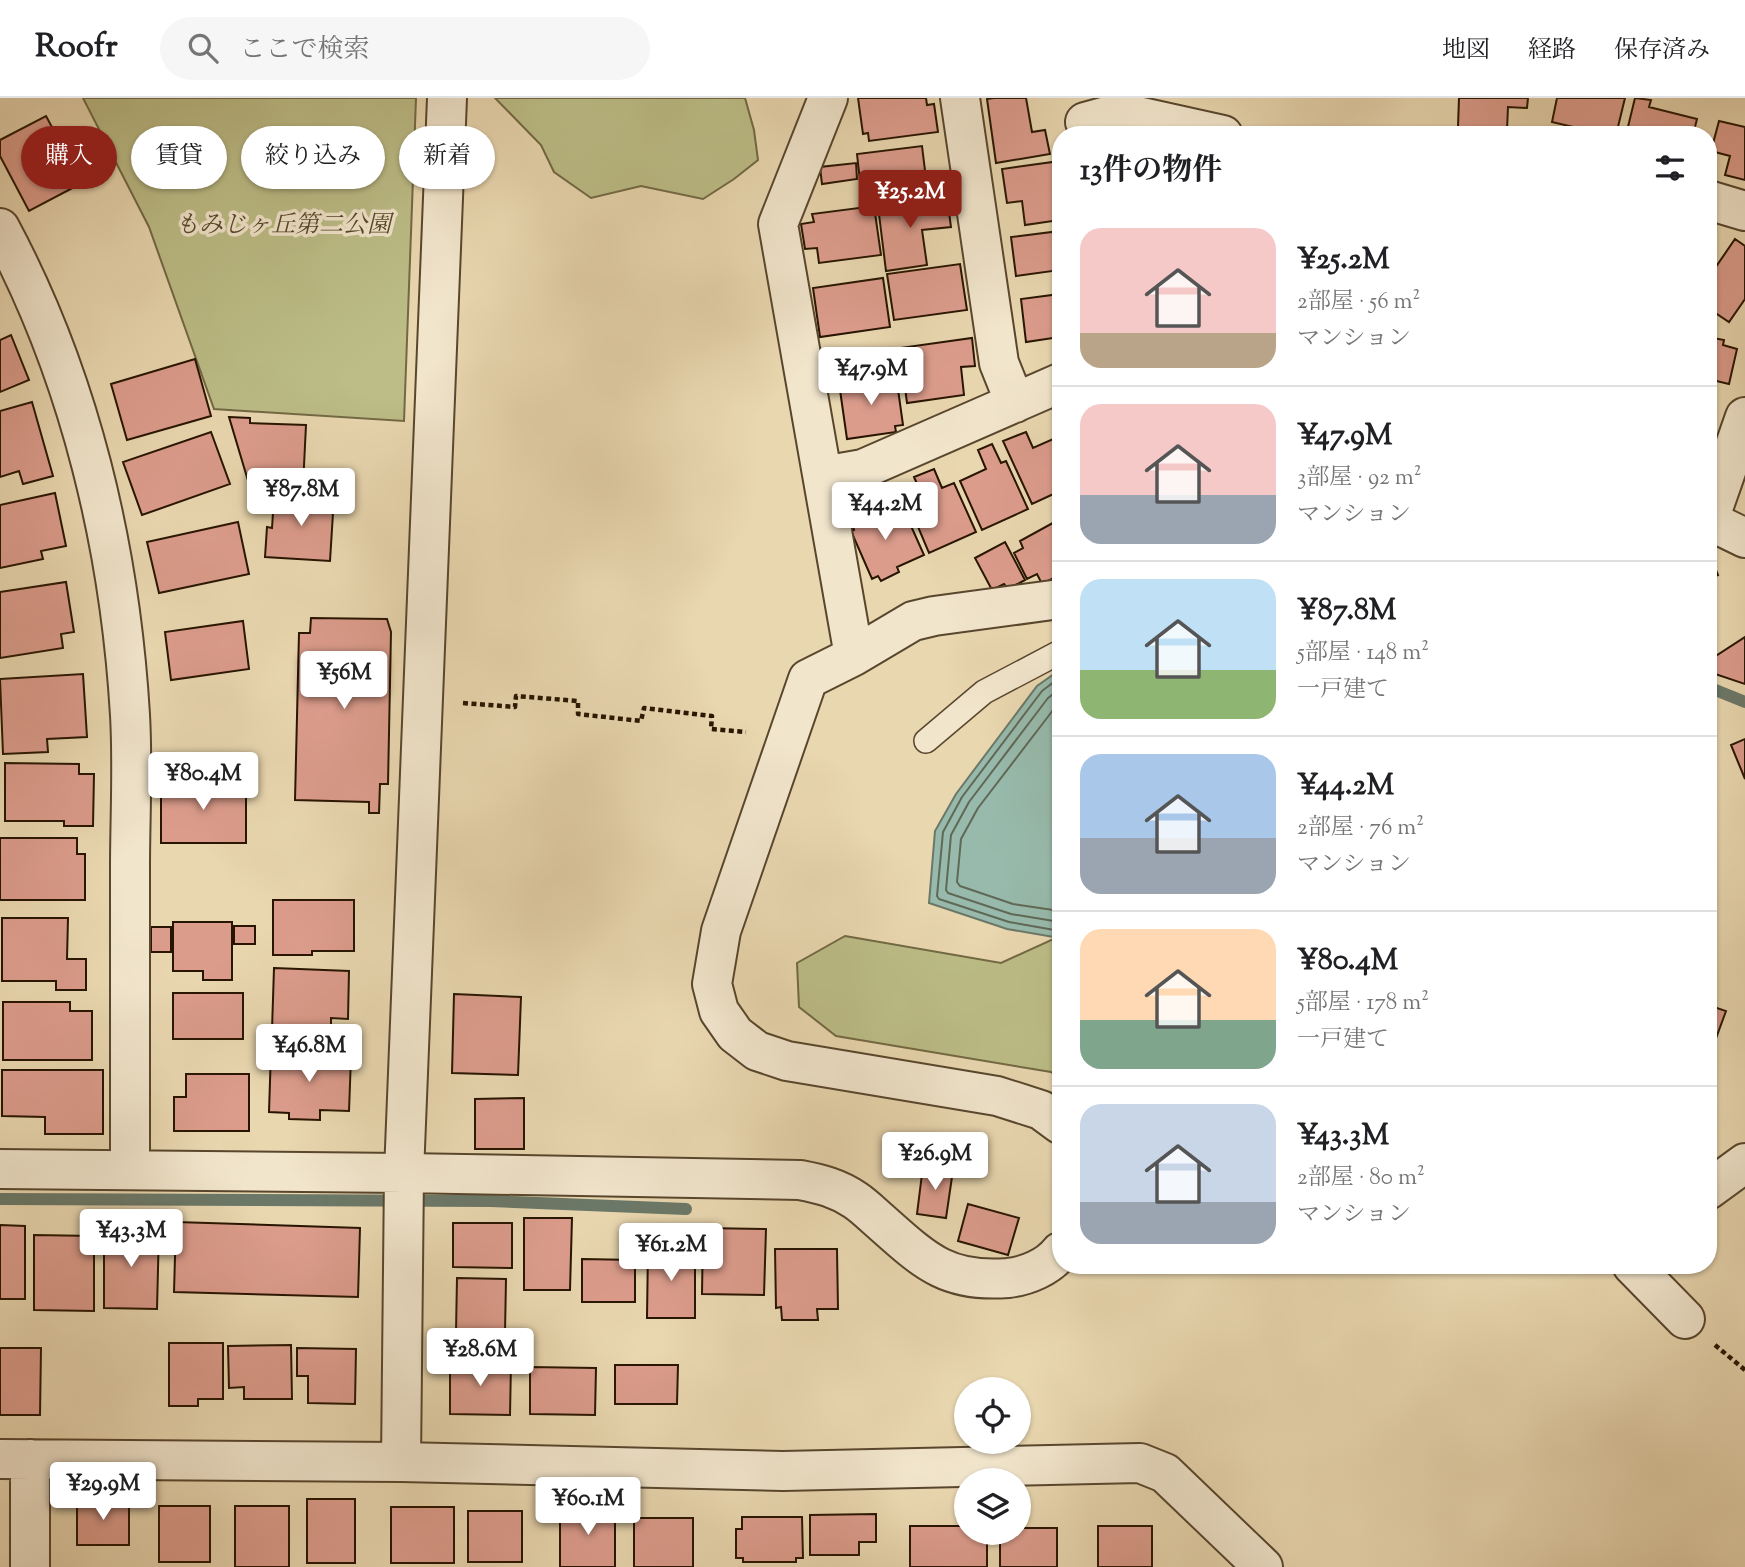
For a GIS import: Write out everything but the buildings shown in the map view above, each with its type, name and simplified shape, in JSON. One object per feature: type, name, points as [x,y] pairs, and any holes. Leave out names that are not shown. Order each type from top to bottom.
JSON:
[{"type":"street","points":[[401,1462],[404,1191],[447,98]]},
{"type":"street","points":[[828,98],[778,224],[854,656]]},
{"type":"street","points":[[960,98],[999,363],[1015,403]]},
{"type":"street","points":[[1085,122],[1128,114],[1182,126]]},
{"type":"street","points":[[1717,203],[1745,211]]},
{"type":"street","points":[[0,228],[20,265],[55,348],[85,440],[107,531],[121,624],[130,716],[130,1170]]},
{"type":"street","points":[[823,477],[863,469],[1052,387]]},
{"type":"street","points":[[1717,495],[1745,417]]},
{"type":"street","points":[[1717,524],[1745,538]]},
{"type":"street","points":[[1052,600],[913,621],[854,656],[808,679],[720,931],[712,984],[719,1011],[735,1034],[757,1051],[787,1061],[997,1096],[1041,1110],[1052,1118]]},
{"type":"street","points":[[1717,1183],[1745,1163]]},
{"type":"street","points":[[0,1169],[130,1170],[404,1191],[800,1180],[831,1186],[858,1201],[926,1262],[954,1274],[984,1280],[1024,1276],[1052,1259]]},
{"type":"street","points":[[1641,1274],[1685,1319]]},
{"type":"street","points":[[30,1567],[15,1459],[401,1462],[783,1471],[1140,1463],[1166,1473],[1264,1567]]},
{"type":"lane","points":[[926,741],[984,692],[1052,656]]},
{"type":"path","points":[[423,700],[515,707],[516,696],[578,701],[578,714],[641,721],[644,708],[712,716],[711,729],[759,733]]},
{"type":"green space","name":"もみじヶ丘第二公園","points":[[83,98],[416,98],[415,126],[399,126],[399,189],[413,189],[404,421],[214,409],[149,227],[117,164],[117,126],[97,126]]},
{"type":"green space","points":[[495,98],[745,98],[754,130],[758,160],[703,199],[641,186],[591,198],[554,172],[541,145]]},
{"type":"green space","points":[[845,936],[1001,963],[1052,940],[1052,1073],[836,1036],[799,1007],[797,963]]},
{"type":"water","points":[[1052,675],[1052,937],[1007,929],[929,903],[935,831],[956,794],[1037,686]]},
{"type":"waterway","points":[[1717,691],[1745,702]]},
{"type":"waterway","points":[[0,1199],[491,1201],[686,1209]]}]
